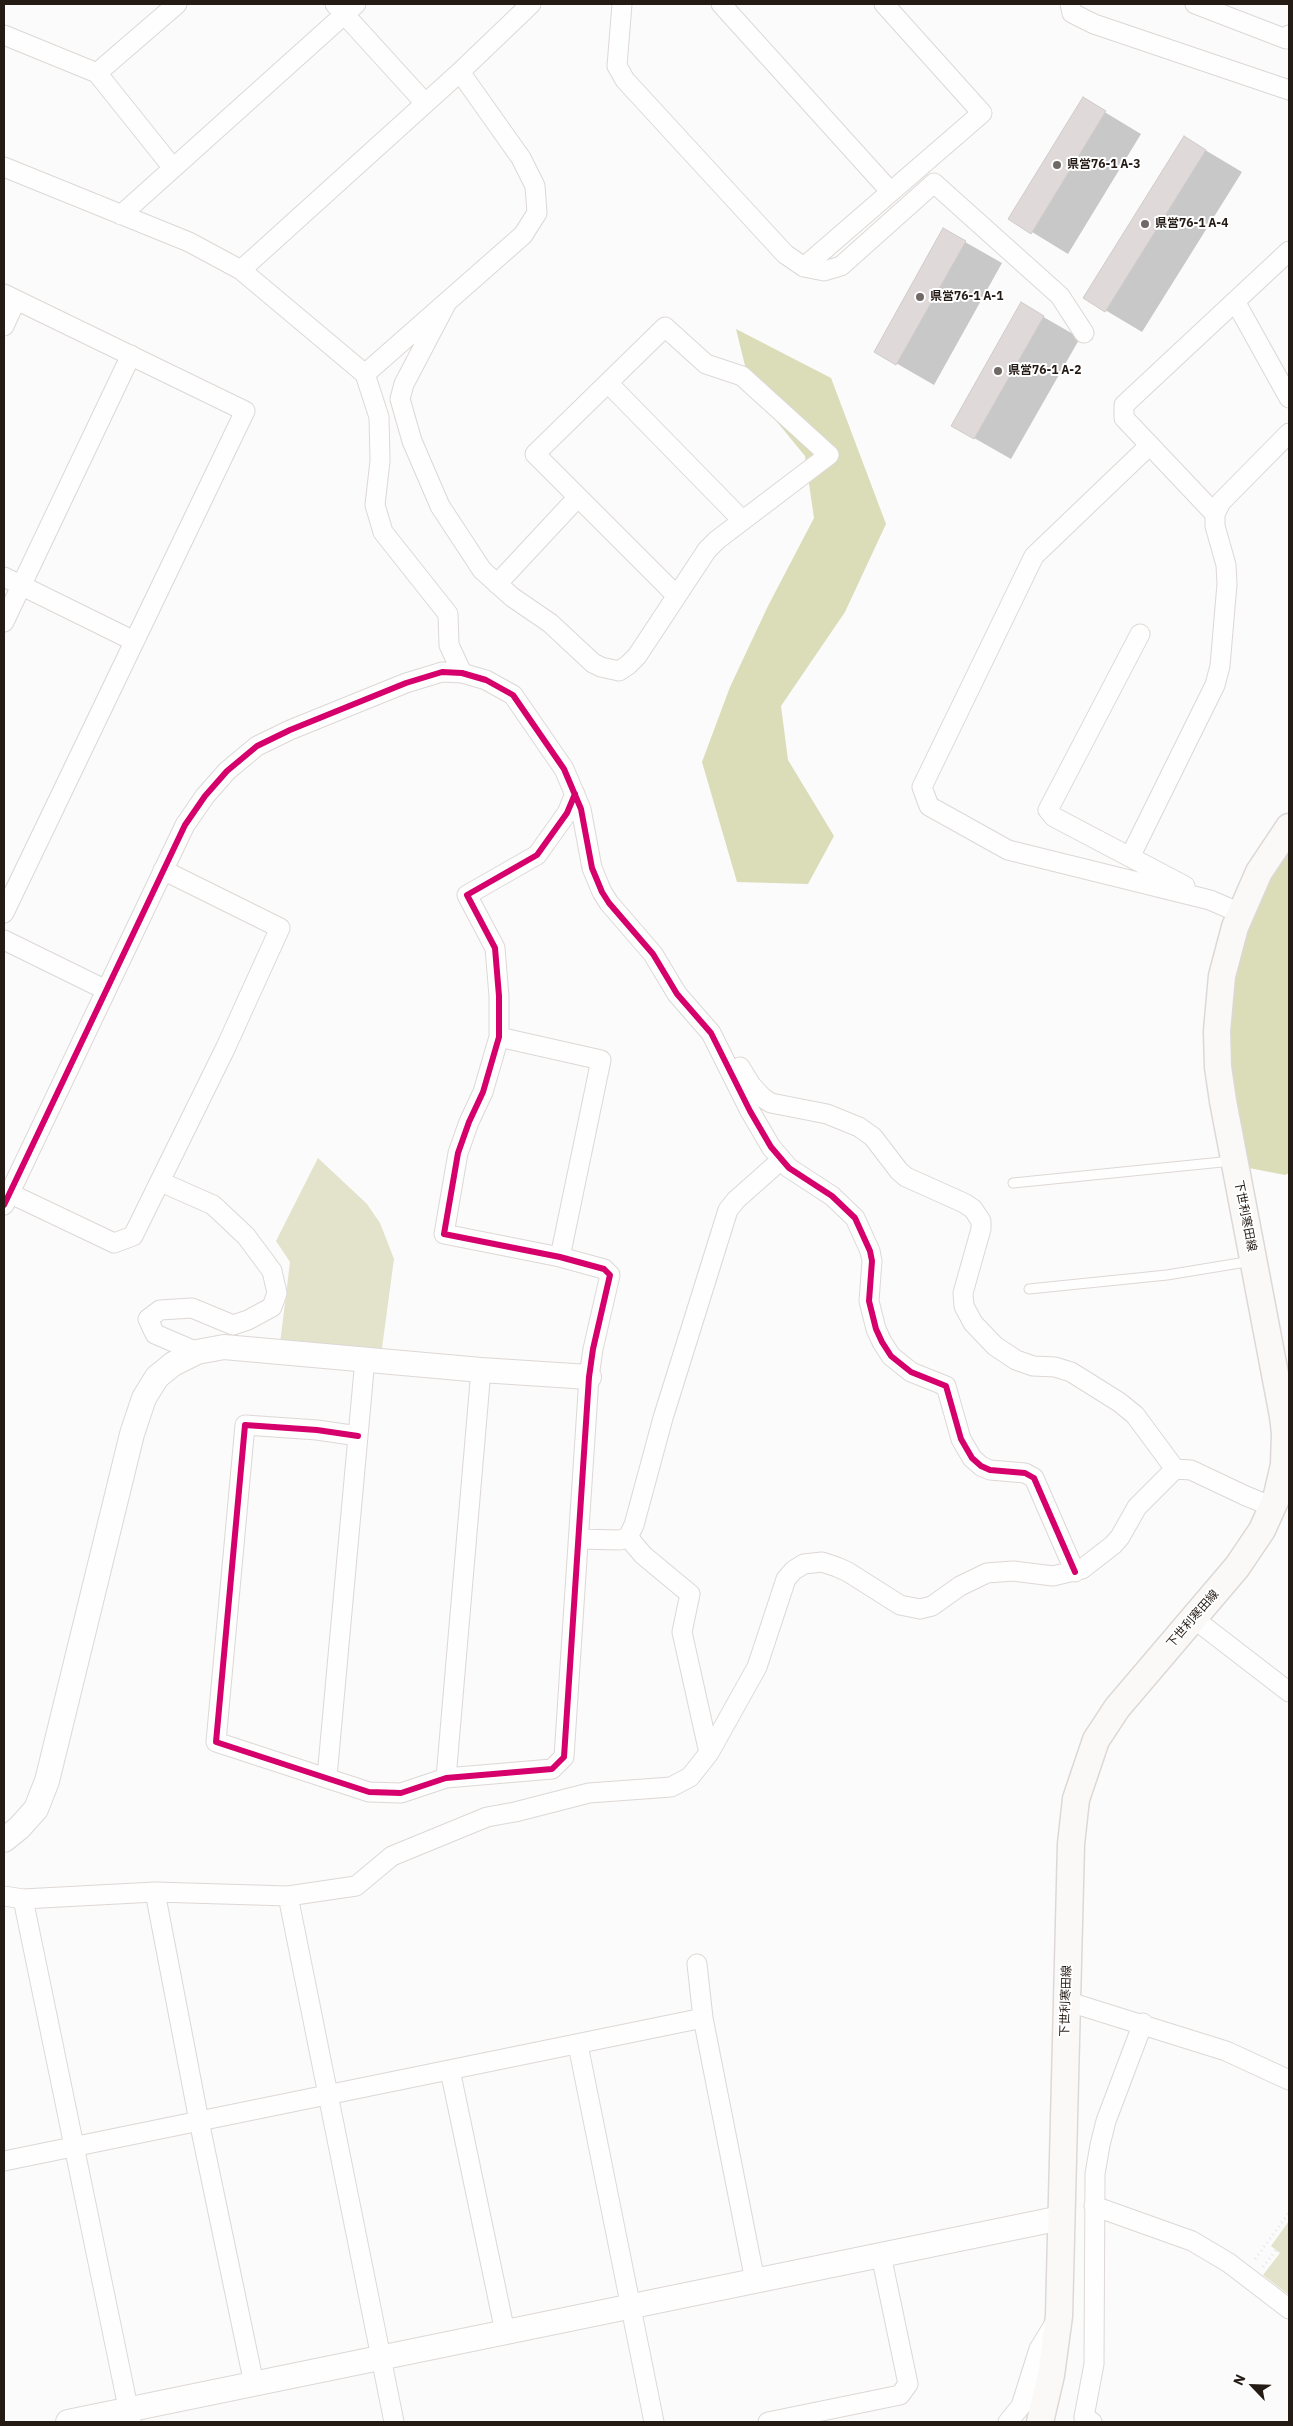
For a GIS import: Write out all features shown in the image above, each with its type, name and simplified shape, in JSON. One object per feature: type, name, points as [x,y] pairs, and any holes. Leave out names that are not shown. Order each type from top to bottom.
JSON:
[{"type":"main road","name":"下世利寒田線","points":[[1040,2422],[1051,2376],[1059,2316],[1066,2001],[1072,1822],[1076,1799],[1096,1740],[1117,1708],[1248,1552],[1262,1530],[1282,1480],[1287,1452],[1282,1407],[1220,1080],[1217,1031],[1222,976],[1229,943],[1240,913],[1268,856],[1289,827]]},
{"type":"street","points":[[97,73],[177,4]]},
{"type":"street","points":[[241,270],[460,72],[531,4]]},
{"type":"street","points":[[622,4],[616,66],[625,80],[785,254],[804,267],[824,271],[841,266],[934,183],[1060,296],[1084,333]]},
{"type":"street","points":[[721,4],[890,191]]},
{"type":"street","points":[[804,267],[982,113],[884,4]]},
{"type":"street","points":[[1070,4],[1072,12],[1094,24],[1289,90]]},
{"type":"street","points":[[1196,4],[1286,39],[1289,35]]},
{"type":"street","points":[[121,215],[345,7],[425,103]]},
{"type":"street","points":[[4,35],[97,73],[173,168]]},
{"type":"street","points":[[365,374],[523,235],[537,213],[535,186],[521,158],[460,72]]},
{"type":"street","points":[[4,167],[189,242],[241,270],[365,374],[379,417],[380,461],[375,505],[383,532],[448,614],[449,645],[462,673]]},
{"type":"street","points":[[1215,514],[1124,418],[1124,404],[1289,250]]},
{"type":"street","points":[[4,326],[10,297],[245,411],[4,913]]},
{"type":"street","points":[[1235,301],[1289,398]]},
{"type":"street","points":[[447,302],[404,384],[400,399],[403,414],[440,506],[482,570],[512,597],[550,623],[593,663],[619,671],[637,656],[707,550],[742,520],[829,455],[742,376],[706,364],[665,327],[535,454],[676,596]]},
{"type":"street","points":[[4,622],[131,356]]},
{"type":"street","points":[[608,383],[742,520]]},
{"type":"street","points":[[1130,857],[1215,685],[1220,666],[1227,584],[1226,565],[1215,526],[1215,514],[1220,502],[1289,433]]},
{"type":"street","points":[[1150,446],[1034,556],[922,787],[930,806],[1008,850],[1210,900]]},
{"type":"street","points":[[497,584],[578,497]]},
{"type":"street","points":[[4,577],[134,641]]},
{"type":"street","points":[[1140,634],[1048,810],[1054,817],[1210,900],[1240,913]]},
{"type":"street","points":[[163,870],[280,928],[161,1182],[133,1236],[114,1243],[7,1199],[163,870],[185,825],[205,796],[227,771],[257,746],[290,730],[406,683],[442,672],[462,673],[486,680],[513,695],[564,769],[581,809],[592,868],[602,892],[609,903],[653,954],[677,994],[704,1022],[720,1049],[761,1132],[788,1168],[832,1196],[855,1218],[870,1251],[872,1267],[869,1301],[874,1321],[882,1342],[891,1356],[912,1372],[946,1386],[961,1439],[972,1458],[981,1466],[990,1470],[1025,1473],[1034,1478],[1075,1572]]},
{"type":"street","points":[[358,1436],[317,1430],[245,1425],[216,1742],[369,1792],[401,1793],[446,1778],[552,1768],[564,1757],[589,1377],[610,1275],[604,1268],[560,1257],[444,1234],[458,1153],[469,1122],[483,1092],[499,1037],[499,996],[495,948],[467,895],[537,855],[567,813],[575,794]]},
{"type":"street","points":[[4,940],[106,990]]},
{"type":"street","points":[[704,1022],[722,1029],[743,1074],[763,1098],[771,1102],[834,1116],[860,1127],[873,1136],[899,1171],[906,1177],[964,1203],[973,1209],[981,1221],[981,1229],[963,1293],[964,1306],[973,1322],[995,1346],[1016,1360],[1032,1366],[1054,1367],[1071,1372],[1119,1402],[1135,1415],[1175,1470]]},
{"type":"street","points":[[499,1037],[601,1060],[560,1257]]},
{"type":"street","points":[[578,1539],[620,1540],[628,1537],[634,1526],[663,1418],[728,1210],[736,1200],[781,1160]]},
{"type":"street","points":[[161,1182],[213,1205],[246,1236],[272,1271],[277,1293],[272,1307],[248,1320],[233,1325],[192,1308],[160,1310],[148,1319],[156,1334],[197,1352]]},
{"type":"street","points":[[4,1840],[20,1828],[36,1809],[47,1781],[132,1434],[144,1398],[157,1377],[173,1364],[197,1352],[224,1346],[481,1370],[589,1377]]},
{"type":"street","points":[[326,1777],[365,1359]]},
{"type":"street","points":[[446,1778],[481,1370]]},
{"type":"street","points":[[4,1896],[23,1900],[155,1892],[288,1896],[356,1886],[392,1856],[486,1817],[589,1794],[671,1787],[690,1777],[709,1753],[757,1667],[786,1579],[794,1570],[804,1564],[822,1562],[837,1567],[848,1572],[900,1606],[914,1609],[932,1606],[960,1586],[987,1572],[1013,1571],[1053,1576],[1075,1572],[1092,1564],[1113,1545],[1137,1507],[1175,1470],[1191,1470],[1246,1496],[1273,1506]]},
{"type":"street","points":[[628,1537],[643,1555],[690,1594],[682,1622],[682,1632],[709,1753]]},
{"type":"street","points":[[1193,1618],[1289,1692]]},
{"type":"street","points":[[155,1892],[199,2121],[254,2384]]},
{"type":"street","points":[[288,1896],[394,2422]]},
{"type":"street","points":[[23,1900],[130,2416]]},
{"type":"street","points":[[697,1964],[703,2018],[755,2280]]},
{"type":"street","points":[[1066,2001],[1142,2023],[1226,2051],[1289,2080]]},
{"type":"street","points":[[4,2161],[703,2018]]},
{"type":"street","points":[[1092,2422],[1084,2417],[1094,2364],[1096,2249],[1094,2206],[1100,2145],[1142,2023]]},
{"type":"street","points":[[578,2045],[654,2422]]},
{"type":"street","points":[[450,2070],[505,2332]]},
{"type":"street","points":[[1094,2206],[1192,2241],[1228,2263],[1289,2309]]},
{"type":"street","points":[[68,2422],[130,2416],[254,2384],[1061,2218]]},
{"type":"street","points":[[768,2422],[900,2395],[908,2384],[881,2255]]},
{"type":"street","points":[[1008,2422],[1021,2406],[1039,2349],[1059,2316]]},
{"type":"lane","points":[[1013,1183],[1234,1161]]},
{"type":"lane","points":[[1029,1289],[1166,1275],[1253,1261]]},
{"type":"path","points":[[1266,2244],[1289,2213]]},
{"type":"green space","points":[[736,329],[831,378],[886,524],[845,612],[781,706],[788,760],[834,836],[808,884],[737,882],[702,762],[730,687],[768,606],[814,518],[805,456],[751,390]]},
{"type":"green space","points":[[1289,851],[1289,1173],[1285,1175],[1249,1168],[1224,1107],[1226,996],[1243,923],[1271,874]]},
{"type":"green space","points":[[318,1158],[367,1204],[380,1223],[394,1259],[379,1370],[278,1360],[290,1262],[276,1241]]},
{"type":"green space","points":[[1289,2221],[1289,2295],[1263,2275],[1280,2253],[1271,2246]]},
{"type":"building","name":"県営76-1 A-3","points":[[1083,97],[1106,111],[1031,234],[1008,219]]},
{"type":"building","name":"県営76-1 A-4","points":[[1184,136],[1206,150],[1105,312],[1083,298]]},
{"type":"building","name":"県営76-1 A-1","points":[[943,228],[966,241],[896,365],[874,352]]},
{"type":"building","name":"県営76-1 A-2","points":[[1021,302],[1044,316],[974,439],[951,426]]},
{"type":"cycle path","points":[[4,1205],[185,825],[205,796],[227,771],[257,746],[290,730],[406,683],[442,672],[462,673],[486,680],[513,695],[564,769],[581,809],[592,868],[602,892],[609,903],[653,954],[677,994],[711,1033],[750,1111],[771,1147],[789,1168],[832,1196],[855,1218],[870,1251],[872,1261],[869,1301],[876,1329],[891,1356],[911,1372],[946,1386],[961,1439],[972,1458],[981,1466],[990,1470],[1025,1473],[1034,1478],[1075,1572]]},
{"type":"cycle path","points":[[358,1436],[317,1430],[245,1425],[216,1742],[369,1792],[401,1793],[446,1778],[552,1769],[564,1757],[589,1377],[593,1349],[610,1275],[604,1269],[560,1257],[444,1234],[458,1153],[469,1122],[483,1092],[499,1037],[499,996],[495,948],[467,895],[537,855],[567,813],[575,794]]},
{"type":"place","name":"県営76-1 A-3","points":[[1057,165]]},
{"type":"place","name":"県営76-1 A-4","points":[[1145,224]]},
{"type":"place","name":"県営76-1 A-1","points":[[920,297]]},
{"type":"place","name":"県営76-1 A-2","points":[[998,371]]}]
